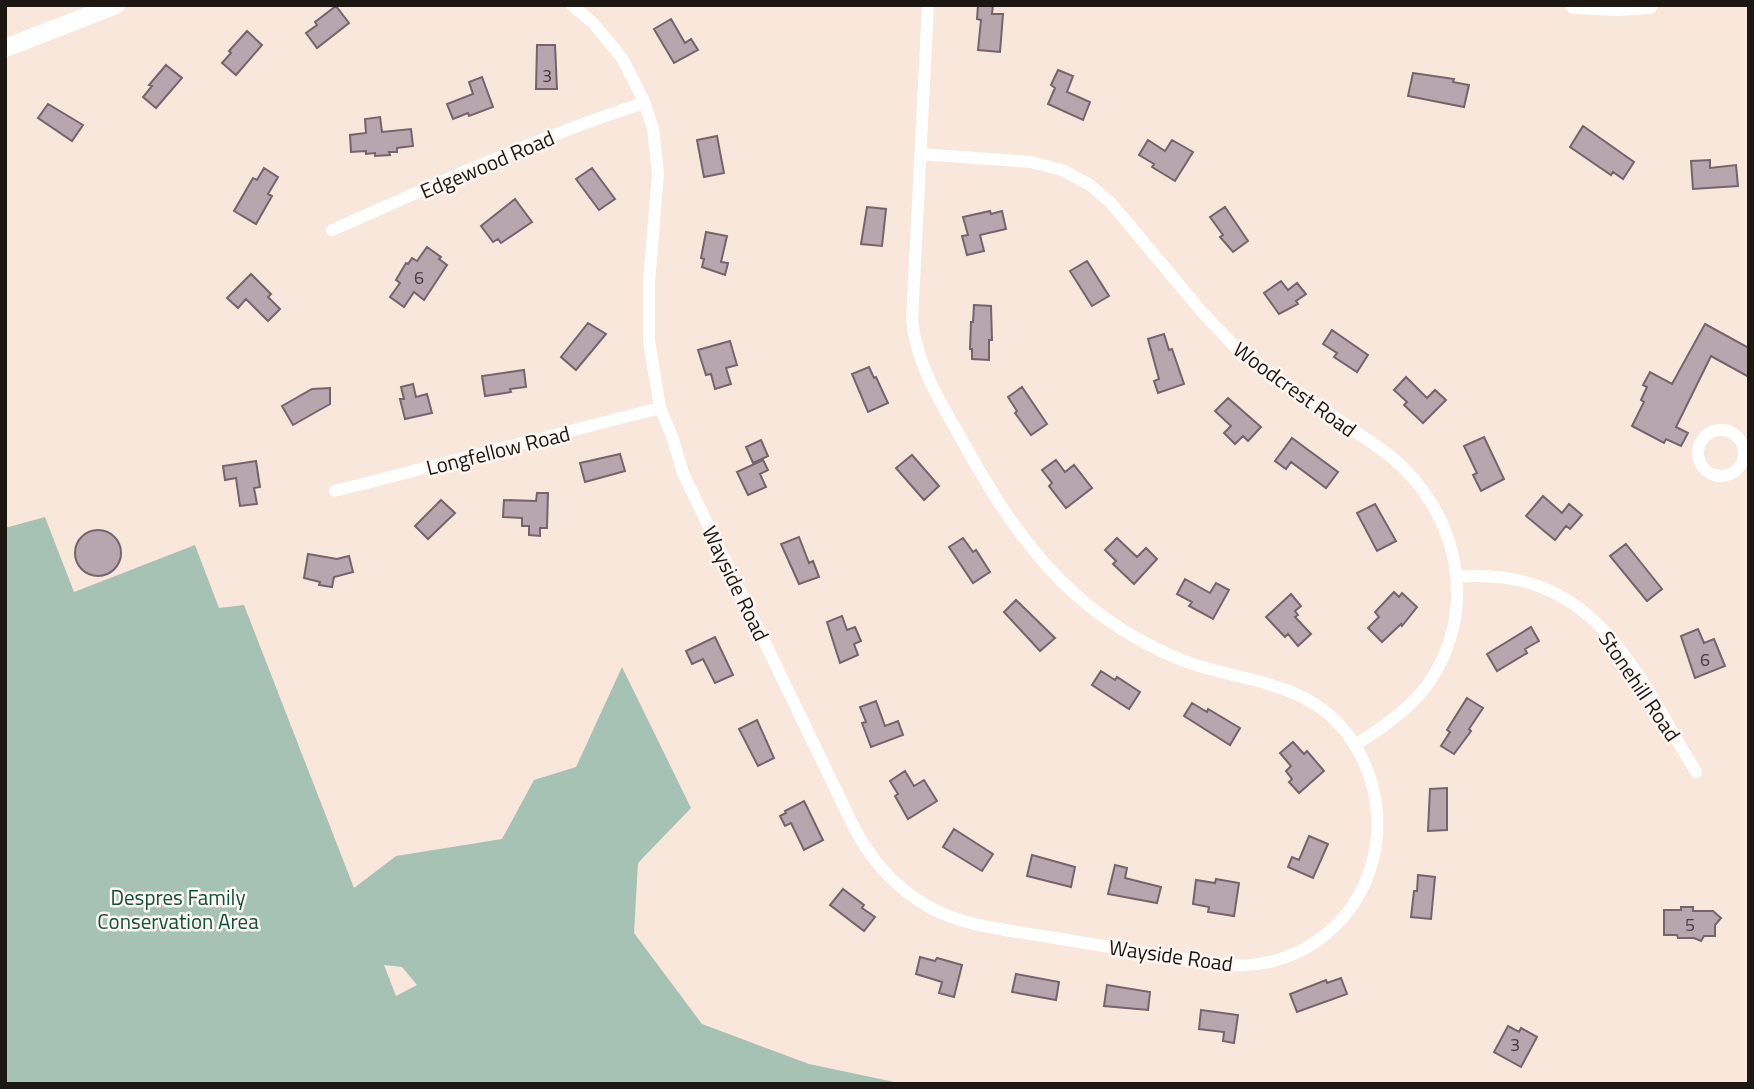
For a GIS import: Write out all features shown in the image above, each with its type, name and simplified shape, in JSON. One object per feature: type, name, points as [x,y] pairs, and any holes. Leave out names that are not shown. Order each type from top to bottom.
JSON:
[{"type":"street","points":[[5,48],[116,5]]},
{"type":"street","name":"Wayside Road","points":[[572,5],[594,24],[622,58],[653,128],[658,173],[649,282],[649,341],[660,408],[683,473],[861,842],[875,862],[930,908],[978,925],[1219,965],[1258,964],[1296,953],[1313,944],[1342,918],[1354,902],[1371,867],[1378,828],[1377,809],[1368,771],[1355,745],[1336,722],[1305,698],[1278,686],[1181,660],[1122,629],[1082,601],[1059,581],[1015,529],[992,495],[929,381],[915,343],[912,296],[929,5]]},
{"type":"street","points":[[1574,5],[1650,5]]},
{"type":"street","name":"Edgewood Road","points":[[332,230],[499,158],[644,103]]},
{"type":"street","name":"Woodcrest Road","points":[[920,154],[1031,162],[1062,170],[1102,193],[1213,325],[1238,350],[1388,454],[1425,491],[1442,523],[1454,557],[1457,598],[1452,629],[1441,661],[1419,694],[1403,711],[1355,745]]},
{"type":"street","name":"Longfellow Road","points":[[335,491],[660,408]]},
{"type":"street","name":"Stonehill Road","points":[[1457,577],[1497,576],[1530,582],[1562,596],[1593,618],[1628,660],[1696,772]]},
{"type":"green space","name":"Despres Family Conservation Area","points":[[45,517],[74,592],[195,545],[219,608],[244,605],[354,888],[396,856],[502,839],[534,780],[576,767],[622,667],[691,808],[638,863],[634,933],[702,1024],[809,1064],[904,1084],[5,1084],[5,528]],"holes":[[[384,965],[402,967],[417,985],[396,996]]]},
{"type":"building","points":[[978,5],[993,5],[992,14],[1003,14],[1000,52],[978,50],[981,20],[977,19]]},
{"type":"building","points":[[336,6],[349,23],[317,48],[306,33],[317,25],[315,22]]},
{"type":"building","points":[[671,19],[685,43],[691,39],[698,50],[674,63],[654,29]]},
{"type":"building","points":[[247,31],[262,45],[236,75],[222,63]]},
{"type":"building","points":[[537,45],[555,45],[557,89],[536,89]]},
{"type":"building","points":[[166,65],[182,78],[156,108],[143,97],[152,86],[149,85]]},
{"type":"building","points":[[1058,70],[1073,76],[1067,92],[1090,102],[1083,120],[1048,104],[1055,88],[1051,85]]},
{"type":"building","points":[[1413,73],[1454,79],[1453,82],[1469,85],[1464,107],[1408,96]]},
{"type":"building","points":[[482,77],[493,107],[453,119],[447,104],[473,94],[469,82]]},
{"type":"building","points":[[48,104],[83,125],[72,141],[38,118]]},
{"type":"building","points":[[380,117],[382,132],[411,129],[413,146],[397,148],[397,152],[389,152],[390,155],[375,156],[375,153],[366,154],[366,151],[351,152],[350,135],[366,133],[365,119]]},
{"type":"building","points":[[1583,126],[1634,162],[1623,179],[1613,172],[1611,175],[1570,147]]},
{"type":"building","points":[[717,136],[724,173],[704,177],[697,140]]},
{"type":"building","points":[[1148,140],[1165,151],[1172,140],[1193,152],[1175,181],[1152,167],[1154,164],[1139,155]]},
{"type":"building","points":[[1710,160],[1710,168],[1736,165],[1738,186],[1693,189],[1691,161]]},
{"type":"building","points":[[264,168],[278,177],[268,194],[272,196],[256,224],[234,211],[253,178],[257,180]]},
{"type":"building","points":[[592,168],[615,199],[599,210],[576,179]]},
{"type":"building","points":[[515,199],[532,222],[501,243],[498,239],[493,242],[481,226]]},
{"type":"building","points":[[867,207],[886,209],[882,246],[861,244]]},
{"type":"building","points":[[1225,207],[1248,241],[1233,252],[1220,237],[1223,235],[1210,217]]},
{"type":"building","points":[[990,211],[991,214],[1002,211],[1006,229],[980,235],[984,251],[967,255],[962,236],[968,235],[963,217]]},
{"type":"building","points":[[706,232],[727,236],[721,262],[728,263],[725,275],[702,267]]},
{"type":"building","points":[[427,247],[447,265],[424,300],[414,292],[404,307],[390,297],[400,283],[396,280],[406,263],[412,258],[417,261]]},
{"type":"building","points":[[1087,261],[1109,296],[1092,306],[1070,271]]},
{"type":"building","points":[[251,274],[271,294],[268,297],[280,309],[268,321],[246,299],[238,308],[227,298]]},
{"type":"building","points":[[1281,281],[1288,290],[1297,283],[1306,294],[1296,301],[1298,304],[1279,314],[1264,293]]},
{"type":"building","points":[[974,305],[991,306],[992,340],[989,340],[989,360],[972,359],[971,322]]},
{"type":"building","points":[[588,323],[606,334],[576,370],[561,357]]},
{"type":"building","points":[[1705,324],[1749,348],[1749,377],[1711,356],[1676,427],[1688,433],[1681,446],[1666,439],[1664,443],[1632,426],[1644,402],[1641,400],[1647,387],[1643,385],[1650,372],[1672,384]]},
{"type":"building","points":[[1332,330],[1368,355],[1357,372],[1334,357],[1337,353],[1323,344]]},
{"type":"building","points":[[1164,334],[1184,384],[1158,393],[1154,381],[1159,379],[1148,339]]},
{"type":"building","points":[[730,341],[737,365],[726,368],[731,384],[715,389],[711,374],[706,375],[698,350]]},
{"type":"building","points":[[869,367],[888,403],[868,412],[852,374]]},
{"type":"building","points":[[524,370],[526,387],[485,396],[482,376]]},
{"type":"building","points":[[1406,377],[1427,398],[1435,390],[1446,400],[1423,423],[1404,405],[1407,402],[1394,390]]},
{"type":"building","points":[[413,384],[416,397],[427,394],[432,413],[405,419],[400,399],[404,399],[401,387]]},
{"type":"building","points":[[1022,387],[1047,424],[1031,435],[1015,413],[1017,411],[1008,397]]},
{"type":"building","points":[[330,388],[330,404],[293,425],[282,406],[312,389]]},
{"type":"building","points":[[1228,398],[1261,427],[1248,441],[1243,436],[1235,444],[1224,433],[1231,426],[1215,411]]},
{"type":"building","points":[[1484,437],[1504,479],[1481,491],[1473,475],[1477,473],[1464,446]]},
{"type":"building","points":[[1292,438],[1338,472],[1326,488],[1291,462],[1286,469],[1275,461]]},
{"type":"building","points":[[761,440],[768,456],[753,463],[746,447]]},
{"type":"building","points":[[620,454],[625,471],[585,482],[580,463]]},
{"type":"building","points":[[912,455],[939,486],[924,500],[896,468]]},
{"type":"building","points":[[763,460],[768,470],[760,474],[766,487],[748,495],[737,472]]},
{"type":"building","points":[[1056,460],[1065,472],[1074,465],[1092,488],[1066,508],[1049,486],[1052,483],[1042,470]]},
{"type":"building","points":[[256,461],[260,487],[254,488],[257,504],[240,506],[236,478],[225,480],[223,466]]},
{"type":"building","points":[[537,493],[548,493],[547,528],[540,528],[540,536],[529,535],[529,526],[522,526],[522,518],[503,517],[504,500],[536,501]]},
{"type":"building","points":[[1543,496],[1562,513],[1569,504],[1582,515],[1570,529],[1566,526],[1555,540],[1526,516]]},
{"type":"building","points":[[441,500],[455,513],[428,539],[415,526]]},
{"type":"building","points":[[1375,504],[1396,541],[1377,551],[1357,513]]},
{"type":"building","points":[[98,530],[115,536],[121,553],[115,570],[98,576],[81,570],[75,553],[81,536]]},
{"type":"building","points":[[799,537],[809,563],[813,561],[819,577],[799,584],[781,544]]},
{"type":"building","points":[[963,538],[973,552],[976,550],[990,572],[973,583],[949,547]]},
{"type":"building","points":[[1117,538],[1137,557],[1146,548],[1157,559],[1134,584],[1113,564],[1116,561],[1105,550]]},
{"type":"building","points":[[1626,544],[1662,589],[1647,601],[1610,556]]},
{"type":"building","points":[[308,554],[337,559],[349,556],[353,572],[334,577],[332,587],[319,585],[320,582],[304,578]]},
{"type":"building","points":[[1185,579],[1210,593],[1216,583],[1229,590],[1213,619],[1189,606],[1192,602],[1177,594]]},
{"type":"building","points":[[1394,592],[1399,597],[1402,593],[1417,607],[1402,626],[1401,624],[1382,642],[1368,628],[1379,617],[1375,612]]},
{"type":"building","points":[[1291,594],[1301,606],[1295,611],[1298,615],[1295,617],[1311,634],[1298,646],[1288,634],[1285,637],[1266,617]]},
{"type":"building","points":[[1016,600],[1055,638],[1040,651],[1004,612]]},
{"type":"building","points":[[842,616],[847,630],[855,627],[861,641],[854,644],[858,655],[840,663],[827,622]]},
{"type":"building","points":[[1531,627],[1539,641],[1525,649],[1527,653],[1497,671],[1487,654]]},
{"type":"building","points":[[1698,629],[1704,643],[1714,639],[1725,666],[1695,678],[1681,636]]},
{"type":"building","points":[[715,637],[733,675],[715,683],[703,659],[692,664],[686,651]]},
{"type":"building","points":[[1101,671],[1115,680],[1117,677],[1140,692],[1129,709],[1092,685]]},
{"type":"building","points":[[1467,698],[1483,708],[1469,729],[1471,731],[1454,754],[1441,746],[1450,732],[1447,730]]},
{"type":"building","points":[[876,701],[885,726],[898,721],[903,735],[871,747],[862,723],[866,722],[860,707]]},
{"type":"building","points":[[1192,703],[1240,728],[1230,745],[1184,716]]},
{"type":"building","points":[[757,720],[774,758],[758,766],[739,729]]},
{"type":"building","points":[[1293,742],[1304,754],[1307,751],[1324,771],[1299,793],[1289,782],[1292,779],[1286,771],[1291,766],[1280,753]]},
{"type":"building","points":[[905,771],[914,786],[924,780],[937,801],[908,819],[890,781]]},
{"type":"building","points":[[1447,788],[1447,830],[1428,831],[1430,789]]},
{"type":"building","points":[[804,801],[823,840],[804,850],[791,823],[785,826],[780,816]]},
{"type":"building","points":[[954,829],[993,854],[982,871],[943,847]]},
{"type":"building","points":[[1309,836],[1328,844],[1313,878],[1288,867],[1292,857],[1299,860]]},
{"type":"building","points":[[1032,855],[1075,867],[1071,887],[1027,876]]},
{"type":"building","points":[[1115,865],[1127,868],[1125,878],[1161,887],[1157,903],[1108,894]]},
{"type":"building","points":[[1418,875],[1435,877],[1431,919],[1411,917]]},
{"type":"building","points":[[1216,879],[1239,883],[1234,916],[1208,912],[1209,907],[1193,904],[1196,880],[1215,883]]},
{"type":"building","points":[[843,889],[875,917],[864,931],[830,905]]},
{"type":"building","points":[[1681,907],[1693,907],[1693,911],[1713,911],[1721,918],[1715,925],[1715,936],[1704,936],[1701,941],[1664,935],[1664,910],[1681,910]]},
{"type":"building","points":[[920,957],[935,961],[937,958],[962,965],[954,997],[939,993],[942,982],[916,974]]},
{"type":"building","points":[[1016,974],[1059,982],[1056,1000],[1012,992]]},
{"type":"building","points":[[1341,978],[1347,994],[1297,1012],[1290,994],[1326,980],[1327,983]]},
{"type":"building","points":[[1107,985],[1150,992],[1148,1010],[1104,1006]]},
{"type":"building","points":[[1201,1010],[1238,1015],[1234,1043],[1223,1041],[1224,1032],[1199,1029]]},
{"type":"building","points":[[1508,1026],[1519,1032],[1521,1028],[1537,1037],[1521,1067],[1494,1052]]}]
